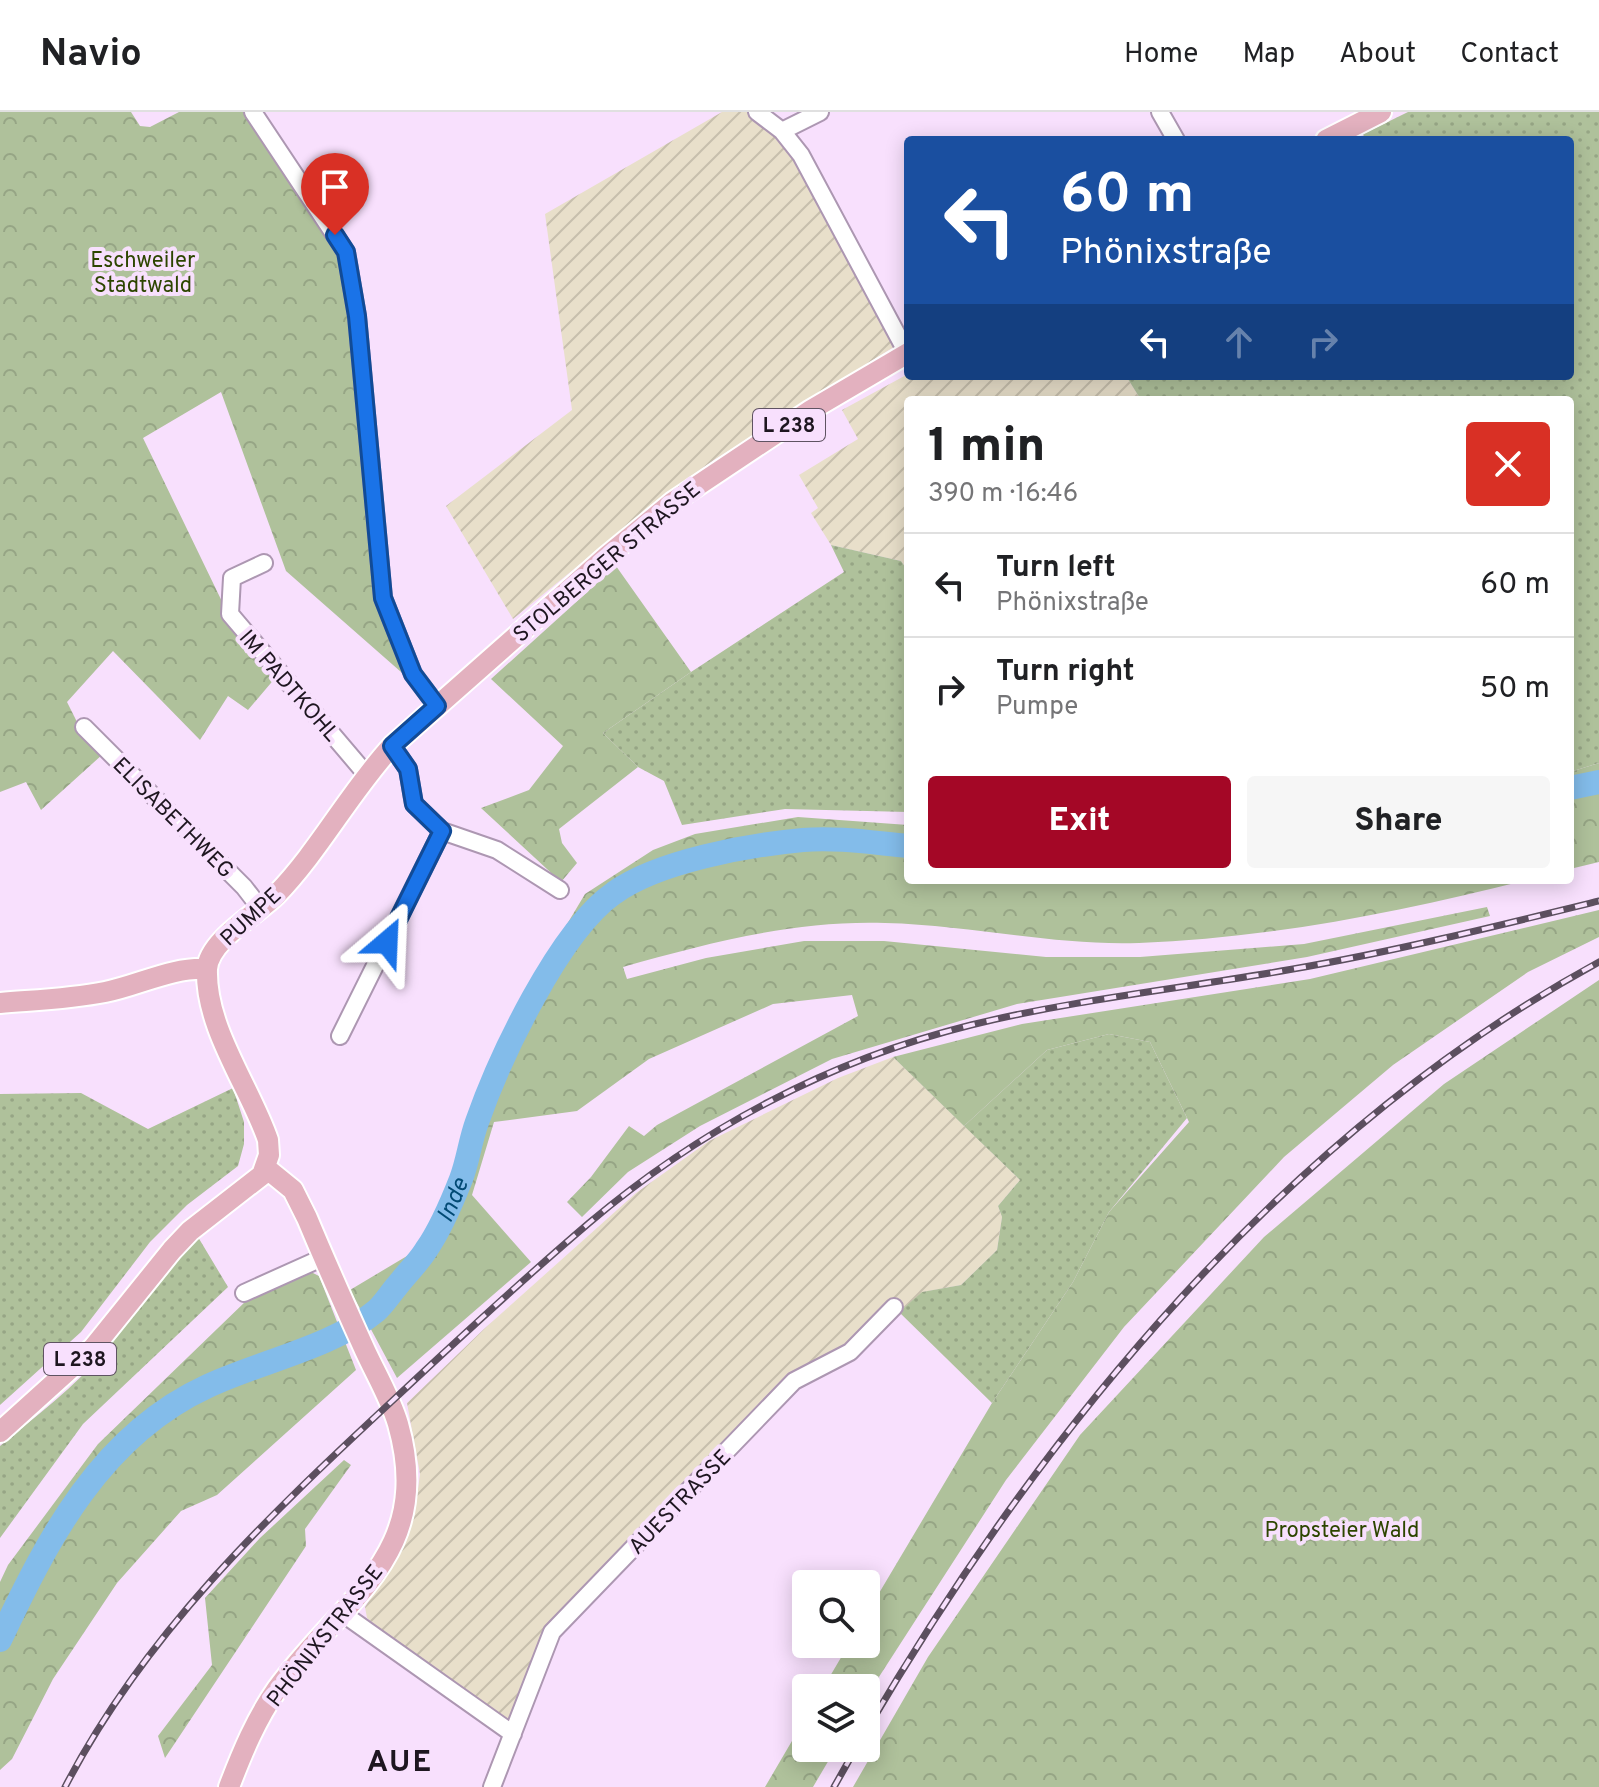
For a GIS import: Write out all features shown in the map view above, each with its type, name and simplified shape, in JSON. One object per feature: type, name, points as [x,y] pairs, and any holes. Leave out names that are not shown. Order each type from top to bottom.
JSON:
[{"type":"main road","points":[[1334,136],[1381,112]]},
{"type":"main road","name":"STOLBERGER STRASSE","points":[[437,706],[673,502],[811,410],[904,355]]},
{"type":"main road","name":"PUMPE","points":[[0,1003],[64,1000],[113,990],[180,969],[207,969],[218,945],[261,909],[298,868],[366,774],[437,706]]},
{"type":"main road","points":[[207,969],[212,1002],[226,1047],[268,1140],[266,1168]]},
{"type":"main road","name":"PHÖNIXSTRASSE","points":[[229,1787],[246,1744],[275,1691],[375,1574],[397,1537],[409,1475],[397,1422],[337,1284],[293,1190],[266,1168]]},
{"type":"main road","name":"L 238","points":[[0,1432],[93,1348],[190,1231],[253,1184],[266,1168]]},
{"type":"street","name":"STOLBERGER STRASSE","points":[[757,112],[782,131],[801,155],[904,346]]},
{"type":"street","points":[[782,131],[820,112]]},
{"type":"street","points":[[1160,112],[1174,136]]},
{"type":"street","points":[[255,113],[346,252],[357,316],[383,598],[413,674],[437,706]]},
{"type":"street","name":"IM PADTKOHL","points":[[264,563],[232,578],[230,614],[366,774]]},
{"type":"street","name":"ELISABETHWEG","points":[[84,727],[244,887],[261,909]]},
{"type":"street","points":[[392,746],[408,769],[414,804],[442,831],[497,850],[560,890]]},
{"type":"street","points":[[340,1036],[442,831]]},
{"type":"street","points":[[244,1293],[324,1257]]},
{"type":"street","name":"AUESTRASSE","points":[[492,1787],[552,1632],[794,1381],[850,1352],[894,1307]]},
{"type":"street","points":[[342,1613],[513,1734]]},
{"type":"shaded area","points":[[722,112],[749,112],[779,135],[797,159],[897,345],[667,493],[513,619],[446,506],[572,410],[545,214]]},
{"type":"shaded area","points":[[904,376],[904,380],[1128,380],[1138,396],[904,396],[904,565],[901,561],[831,545],[811,513],[818,508],[799,475],[858,439],[842,410]]},
{"type":"shaded area","points":[[893,1057],[1020,1180],[998,1206],[1002,1217],[997,1250],[961,1285],[923,1292],[899,1312],[888,1302],[843,1348],[787,1379],[545,1629],[512,1726],[434,1674],[367,1618],[365,1607],[401,1551],[415,1511],[420,1474],[407,1403],[484,1329],[636,1193],[709,1141],[838,1078]]},
{"type":"green space","name":"Eschweiler Stadtwald","points":[[0,112],[131,112],[140,126],[150,127],[179,112],[244,112],[341,253],[358,367],[377,599],[409,679],[286,571],[221,392],[143,438],[229,616],[276,677],[248,710],[228,696],[200,740],[113,651],[67,702],[83,734],[103,754],[41,810],[26,782],[0,792]]},
{"type":"green space","points":[[1408,112],[1599,112],[1599,763],[1574,771],[1574,396],[1138,396],[1128,380],[1574,380],[1574,136],[1363,134]]},
{"type":"green space","points":[[831,545],[901,561],[904,565],[904,812],[785,809],[682,825],[664,781],[638,767],[603,733],[844,572]]},
{"type":"green space","points":[[616,566],[691,672],[603,733],[638,767],[559,829],[562,843],[577,863],[561,882],[481,808],[529,790],[563,746],[491,679]]},
{"type":"green space","points":[[1599,763],[1599,862],[1574,868],[1574,771]]},
{"type":"green space","points":[[798,817],[904,825],[904,884],[1510,884],[1383,913],[1237,936],[1107,943],[949,927],[852,923],[752,935],[623,967],[627,979],[706,958],[804,941],[884,941],[1046,957],[1140,957],[1304,944],[1487,907],[1490,916],[1307,957],[1017,1004],[832,1059],[700,1126],[628,1172],[582,1217],[567,1202],[591,1177],[629,1126],[644,1136],[657,1125],[858,1016],[852,995],[773,1004],[649,1059],[577,1111],[494,1122],[472,1195],[531,1262],[397,1378],[350,1290],[422,1247],[454,1178],[486,1073],[514,1013],[585,894],[653,850],[695,834]]},
{"type":"green space","points":[[1599,910],[1599,937],[1528,972],[1393,1065],[1284,1157],[1124,1327],[1006,1480],[880,1675],[831,1674],[841,1658],[880,1658],[880,1591],[992,1403],[1073,1282],[1109,1212],[1189,1122],[1150,1042],[1109,1034],[1047,1050],[964,1126],[893,1057],[1022,1024],[1310,979]]},
{"type":"green space","name":"Propsteier Wald","points":[[1599,980],[1599,1787],[853,1787],[867,1762],[880,1762],[880,1740],[928,1657],[1080,1435],[1264,1237],[1444,1084]]},
{"type":"green space","points":[[1109,1034],[1150,1042],[1187,1118],[1109,1212],[1073,1282],[992,1403],[899,1312],[922,1292],[961,1285],[997,1250],[1002,1217],[998,1206],[1020,1180],[964,1126],[1047,1050]]},
{"type":"green space","points":[[233,1088],[244,1122],[244,1144],[238,1166],[187,1205],[150,1242],[81,1332],[0,1405],[0,1094],[81,1093],[148,1129]]},
{"type":"green space","points":[[198,1237],[228,1287],[83,1424],[0,1538],[0,1446],[81,1377],[117,1337],[173,1263]]},
{"type":"green space","points":[[309,1271],[319,1276],[356,1370],[217,1495],[181,1511],[117,1583],[53,1679],[12,1759],[0,1770],[0,1582],[8,1565],[98,1444],[247,1300]]},
{"type":"green space","points":[[344,1460],[351,1465],[305,1529],[306,1546],[165,1758],[158,1736],[212,1665],[205,1598],[260,1538]]},
{"type":"green space","points":[[792,1741],[792,1762],[828,1762],[813,1787],[765,1787]]},
{"type":"waterway","name":"Inde","points":[[1574,787],[1599,782]]},
{"type":"waterway","name":"Inde","points":[[0,1640],[38,1564],[82,1493],[137,1432],[170,1407],[208,1386],[339,1335],[359,1324],[379,1308],[419,1259],[436,1234],[454,1197],[477,1122],[516,1032],[552,966],[593,911],[633,882],[705,856],[816,839],[904,846]]},
{"type":"railway","points":[[65,1787],[132,1679],[170,1629],[298,1490],[589,1223],[676,1157],[721,1128],[817,1078],[867,1057],[971,1025],[1091,1001],[1332,962],[1599,901]]},
{"type":"railway","points":[[880,1708],[936,1618],[1012,1507],[1094,1399],[1182,1297],[1276,1200],[1377,1112],[1485,1032],[1599,962]]},
{"type":"railway","points":[[834,1787],[848,1762]]},
{"type":"district","name":"AUE","points":[[400,1761]]},
{"type":"route","points":[[335,235],[346,252],[357,316],[383,598],[413,674],[437,706],[392,746],[408,769],[414,804],[442,831],[387,942]]}]
